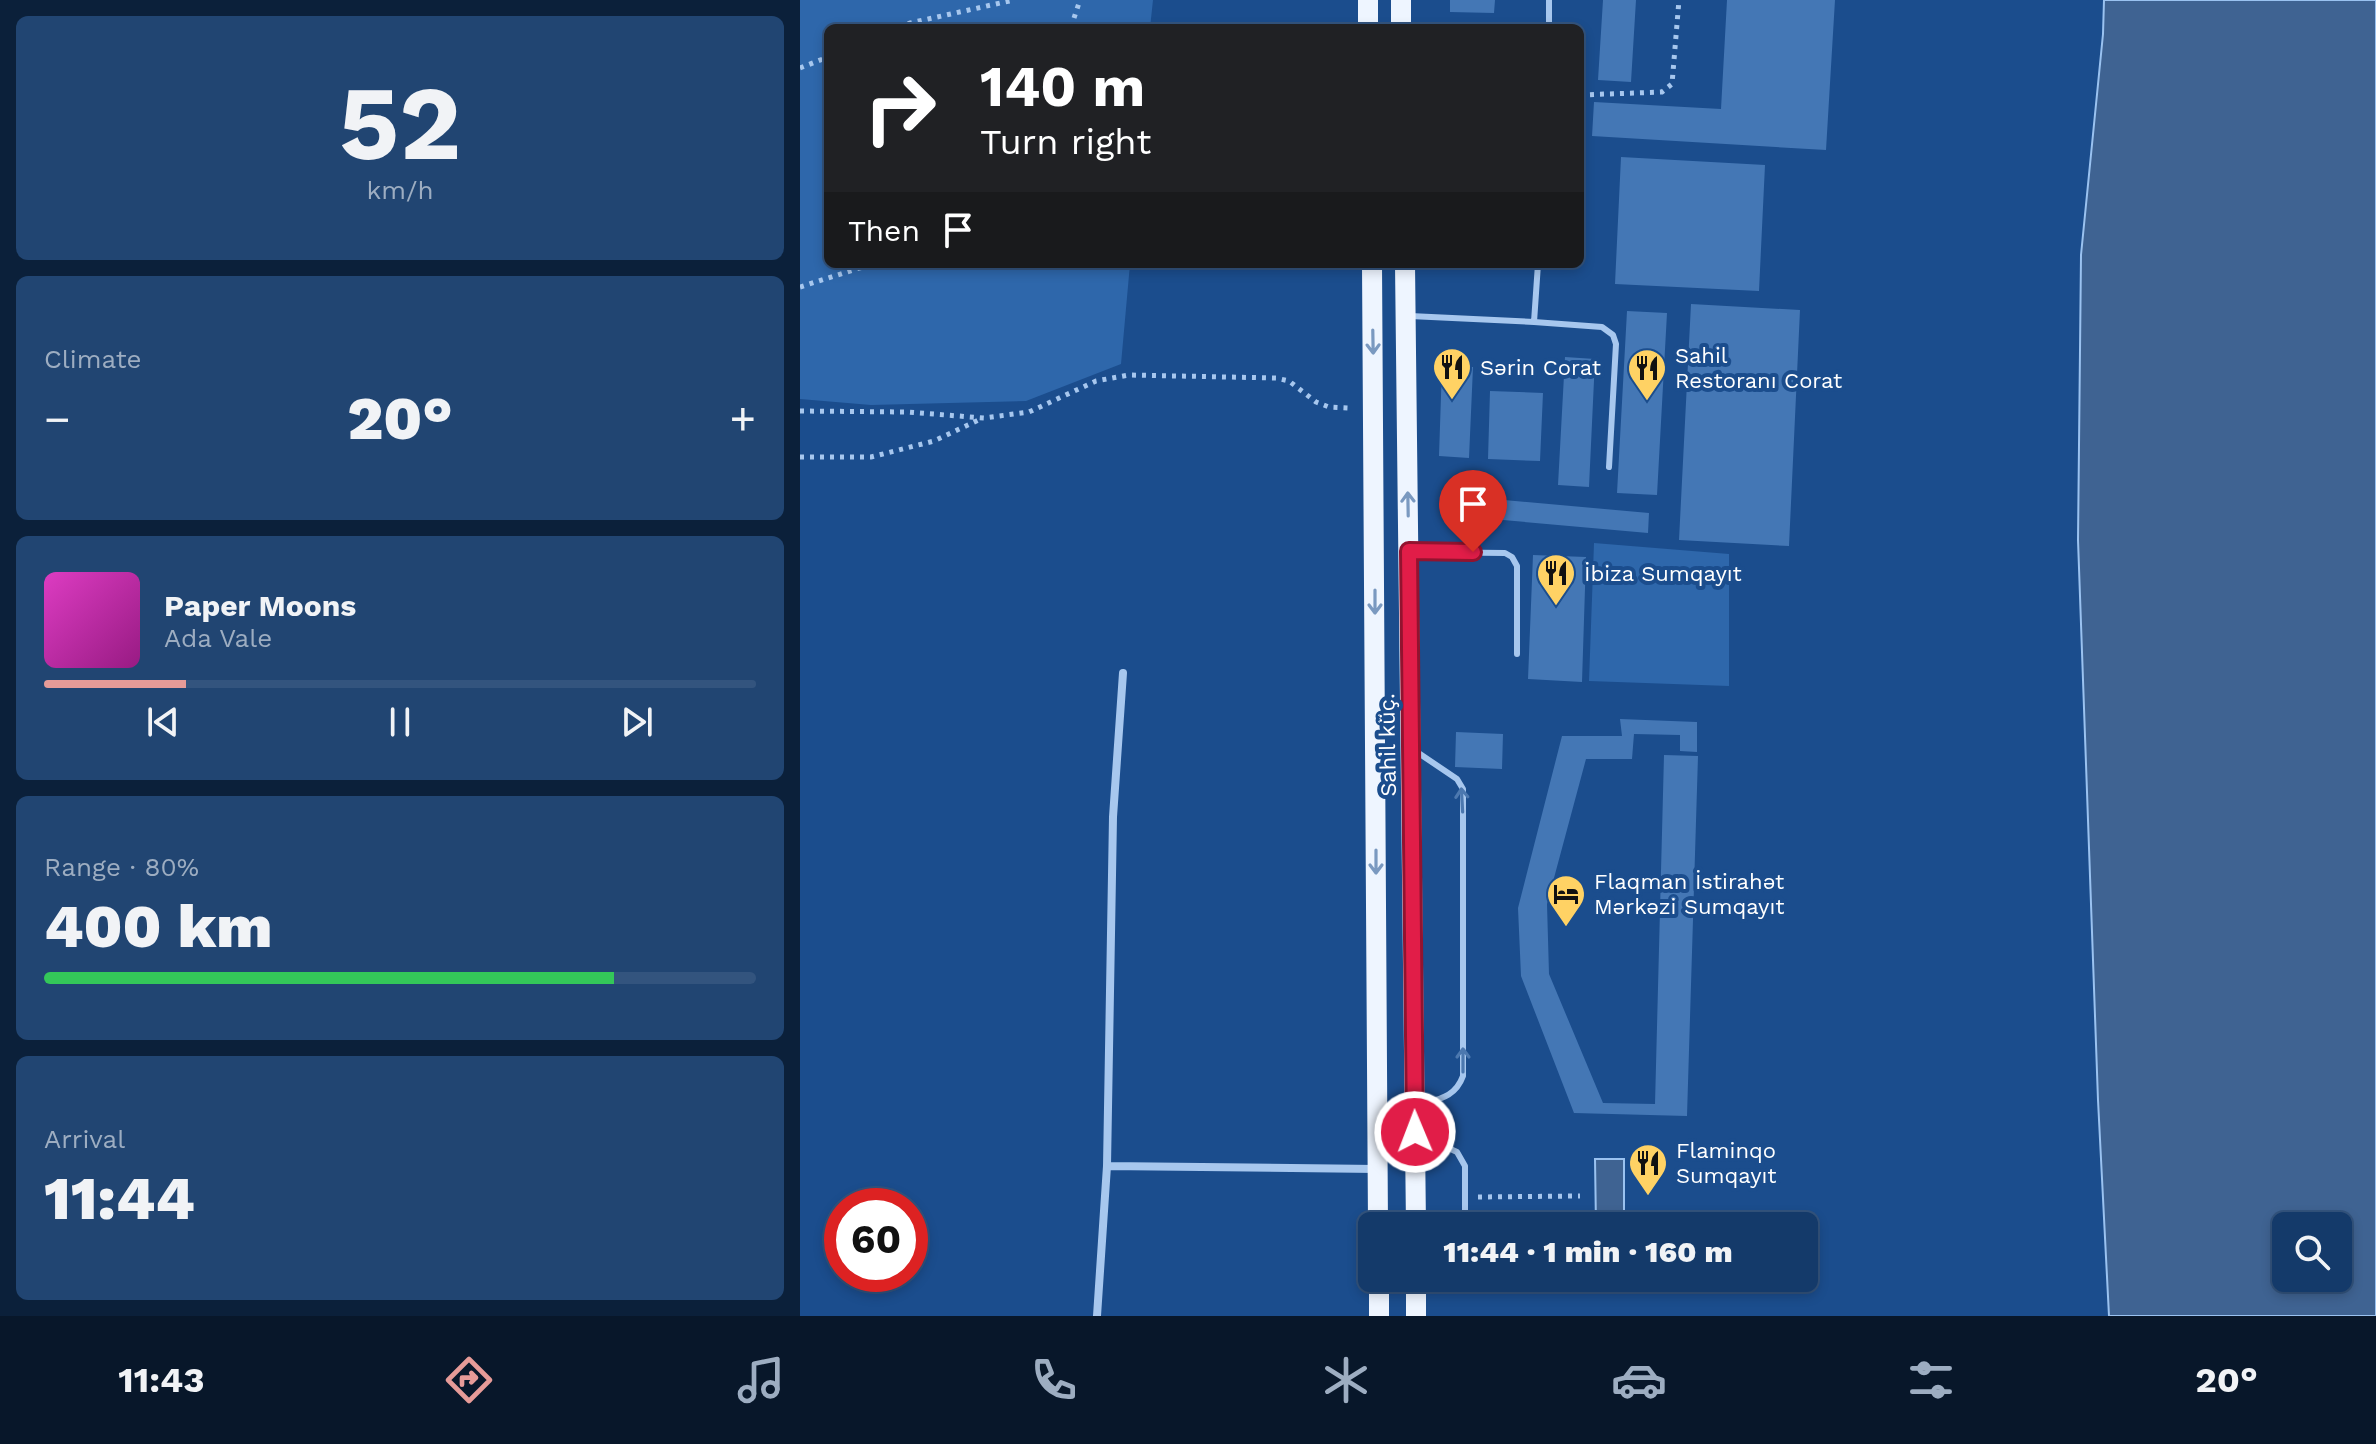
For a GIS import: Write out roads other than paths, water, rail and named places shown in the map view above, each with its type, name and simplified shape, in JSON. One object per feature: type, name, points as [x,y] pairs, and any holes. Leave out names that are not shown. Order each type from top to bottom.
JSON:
[{"type":"main road","points":[[1368,0],[1368,24]]},
{"type":"main road","points":[[1401,0],[1401,24]]},
{"type":"main road","name":"Sahil küç.","points":[[1372,268],[1378,1212]]},
{"type":"main road","name":"Sahil küç.","points":[[1405,268],[1416,1212]]},
{"type":"main road","points":[[1379,1292],[1379,1316]]},
{"type":"main road","points":[[1416,1292],[1416,1316]]},
{"type":"street","points":[[1097,1316],[1107,1166],[1113,817],[1123,673]]},
{"type":"street","points":[[1107,1166],[1377,1169]]},
{"type":"lane","points":[[1549,0],[1549,24]]},
{"type":"lane","points":[[1534,322],[1538,268]]},
{"type":"lane","points":[[1406,316],[1602,327],[1613,335],[1616,344],[1609,467]]},
{"type":"lane","points":[[1409,551],[1505,553],[1512,557],[1517,566],[1517,654]]},
{"type":"lane","points":[[1411,747],[1457,779],[1463,789],[1463,1076],[1459,1089],[1414,1107]]},
{"type":"lane","points":[[1415,1132],[1457,1152],[1465,1166],[1465,1212]]},
{"type":"place","name":"Sərin Corat","points":[[1452,401]]},
{"type":"place","name":"Sahil Restoranı Corat","points":[[1647,402]]},
{"type":"place","name":"İbiza Sumqayıt","points":[[1556,607]]},
{"type":"place","name":"Flaqman İstirahət Mərkəzi Sumqayıt","points":[[1566,928]]},
{"type":"place","name":"Flaminqo Sumqayıt","points":[[1648,1197]]}]
